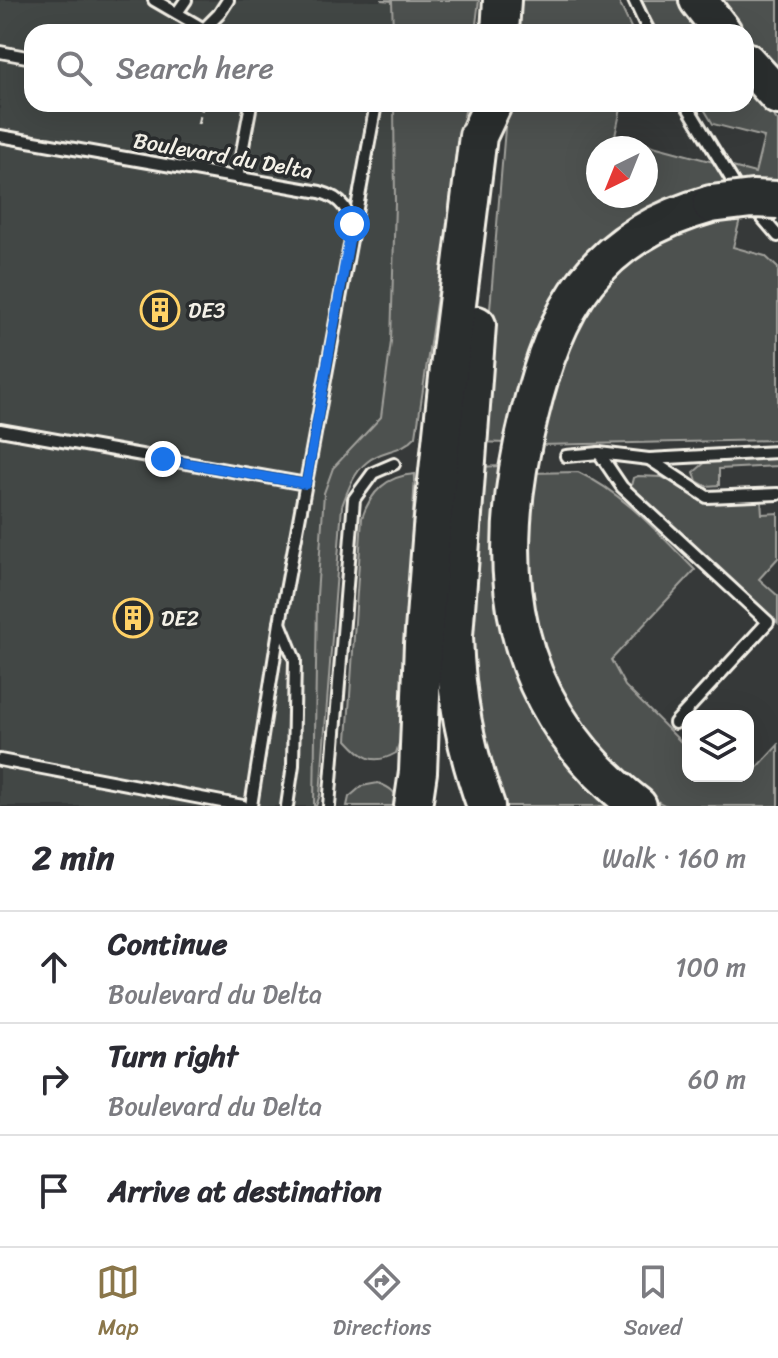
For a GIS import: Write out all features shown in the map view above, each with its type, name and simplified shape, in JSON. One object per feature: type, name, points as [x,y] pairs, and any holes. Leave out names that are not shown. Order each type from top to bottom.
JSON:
[{"type":"highway","points":[[500,24],[502,0]]},
{"type":"highway","points":[[698,0],[717,24]]},
{"type":"highway","points":[[754,70],[778,96]]},
{"type":"highway","points":[[413,806],[418,772],[432,528],[449,368],[478,136],[490,112]]},
{"type":"highway","points":[[486,806],[468,756],[459,705],[454,636],[493,112]]},
{"type":"highway","points":[[638,806],[586,758],[537,680],[517,617],[511,584],[510,516],[522,445],[539,377],[563,316],[605,261],[632,238],[661,222],[711,204],[752,199],[778,200]]},
{"type":"lane","points":[[154,0],[194,24]]},
{"type":"lane","points":[[177,13],[186,0]]},
{"type":"lane","points":[[210,24],[228,0]]},
{"type":"lane","points":[[634,0],[645,24]]},
{"type":"lane","points":[[0,52],[24,56]]},
{"type":"lane","points":[[237,178],[249,112]]},
{"type":"lane","points":[[251,806],[280,623],[375,112]]},
{"type":"lane","points":[[691,112],[735,188],[778,236]]},
{"type":"lane","name":"Boulevard du Delta","points":[[0,136],[334,196],[350,214],[352,234]]},
{"type":"lane","points":[[0,430],[306,484]]},
{"type":"lane","points":[[566,456],[599,453],[649,459],[778,452]]},
{"type":"lane","points":[[599,453],[622,487],[768,622],[675,723]]},
{"type":"lane","points":[[649,459],[707,497],[778,494]]},
{"type":"lane","points":[[329,806],[354,499],[373,473],[394,464]]},
{"type":"lane","points":[[280,623],[295,660],[293,765],[287,806]]},
{"type":"lane","points":[[0,760],[185,800],[243,806]]},
{"type":"path","points":[[198,124],[201,112]]},
{"type":"shaded area","points":[[0,0],[392,1],[393,24],[24,24],[24,112],[394,112],[391,342],[381,417],[333,468],[324,493],[317,596],[314,806],[0,806]]},
{"type":"shaded area","points":[[381,0],[479,0],[476,24],[393,24],[392,1]]},
{"type":"shaded area","points":[[515,0],[618,0],[629,24],[514,24]]},
{"type":"shaded area","points":[[640,0],[678,0],[697,24],[654,24]]},
{"type":"shaded area","points":[[713,0],[778,0],[778,81],[754,53],[754,24],[730,24]]},
{"type":"shaded area","points":[[754,95],[778,121],[778,184],[728,184],[691,193],[638,220],[506,443],[479,442],[506,112],[620,112],[615,136],[586,136],[586,208],[658,208],[658,147],[755,173],[764,137],[713,124],[706,112],[754,112]]},
{"type":"shaded area","points":[[394,112],[465,112],[416,436],[362,466],[342,506],[320,795],[314,806],[317,596],[324,493],[333,468],[381,417],[391,342]]},
{"type":"shaded area","points":[[740,219],[733,247],[765,256],[778,268],[778,440],[540,445],[564,359],[575,333],[606,286],[652,247],[683,231]]},
{"type":"shaded area","points":[[778,458],[778,466],[719,469],[719,485],[706,486],[697,481],[694,472],[707,461]]},
{"type":"shaded area","points":[[501,466],[497,590],[617,806],[498,806],[464,650],[477,467]]},
{"type":"shaded area","points":[[578,472],[595,481],[626,503],[695,570],[611,660],[625,686],[682,743],[682,782],[754,782],[754,771],[778,745],[778,806],[662,804],[643,790],[590,735],[567,702],[550,668],[538,633],[528,557],[528,473]]},
{"type":"shaded area","points":[[415,474],[401,737],[396,753],[375,759],[363,755],[347,740],[362,518],[370,500],[381,487],[396,478]]},
{"type":"shaded area","points":[[662,477],[707,501],[761,499],[762,514],[778,513],[778,558],[759,579],[778,596],[778,623],[631,486],[633,478]]},
{"type":"shaded area","points":[[378,783],[392,791],[398,806],[347,806],[349,797],[362,786]]},
{"type":"place","name":"DE3","points":[[160,310]]},
{"type":"place","name":"DE2","points":[[133,618]]},
{"type":"route","points":[[163,459],[306,484],[352,224]]}]
